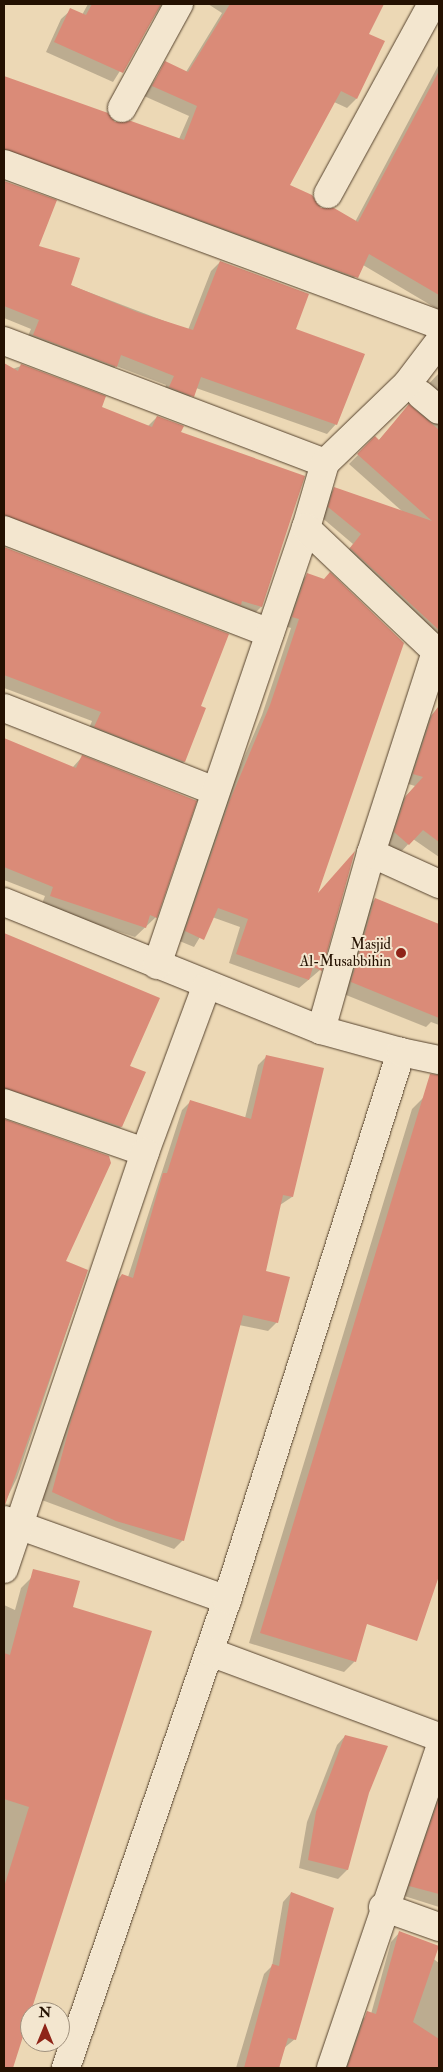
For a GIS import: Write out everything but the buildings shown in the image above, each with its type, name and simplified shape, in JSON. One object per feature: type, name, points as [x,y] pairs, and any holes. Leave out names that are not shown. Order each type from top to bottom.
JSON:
[{"type":"street","points":[[122,108],[179,4]]},
{"type":"street","points":[[328,194],[432,4]]},
{"type":"street","points":[[4,164],[439,325]]},
{"type":"street","points":[[4,341],[324,463]]},
{"type":"street","points":[[157,965],[306,528],[324,463],[407,384],[439,342]]},
{"type":"street","points":[[306,528],[438,653],[371,853],[321,1030]]},
{"type":"street","points":[[4,530],[270,633]]},
{"type":"street","points":[[4,708],[215,791]]},
{"type":"street","points":[[371,853],[439,884]]},
{"type":"street","points":[[4,902],[206,987],[321,1030],[401,1052],[439,1060]]},
{"type":"street","points":[[4,1569],[11,1523],[206,987]]},
{"type":"street","points":[[66,2068],[210,1652],[401,1052]]},
{"type":"street","points":[[4,1103],[145,1152]]},
{"type":"street","points":[[11,1523],[227,1600]]},
{"type":"street","points":[[210,1652],[439,1737]]},
{"type":"street","points":[[331,2068],[383,1907],[439,1750]]},
{"type":"street","points":[[383,1907],[439,1927]]},
{"type":"place","name":"Masjid Al-Musabbihin","points":[[401,953]]}]
